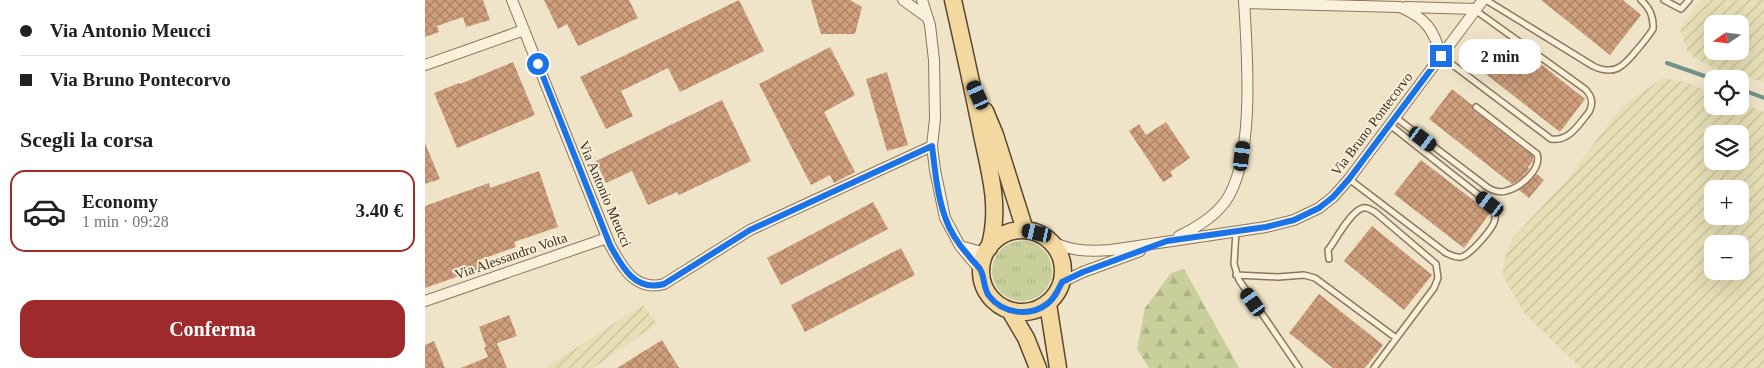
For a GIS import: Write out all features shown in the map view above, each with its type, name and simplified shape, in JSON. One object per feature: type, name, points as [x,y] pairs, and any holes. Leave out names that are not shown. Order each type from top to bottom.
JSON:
[{"type":"main road","points":[[953,0],[972,82],[993,193],[995,218],[981,270],[983,284],[989,296],[998,305],[1010,311],[1036,310],[1048,304],[1057,294],[1062,282],[1061,258],[1055,247],[1047,239],[1037,233],[1025,230],[1015,231],[1004,234],[995,240],[987,251]]},
{"type":"main road","points":[[972,82],[995,136],[1025,230]]},
{"type":"main road","points":[[1048,304],[1058,368]]},
{"type":"main road","points":[[1010,311],[1026,338],[1038,368]]},
{"type":"street","name":"Via Antonio Meucci","points":[[512,0],[607,238],[625,271],[645,286],[664,284],[750,230],[932,146]]},
{"type":"street","points":[[903,0],[928,19]]},
{"type":"street","points":[[922,0],[928,19],[934,60],[935,119],[932,146],[942,206],[949,228],[960,246],[981,270]]},
{"type":"street","name":"Via Bruno Pontecorvo","points":[[1047,239],[1061,246],[1085,252],[1122,249],[1275,225],[1311,212],[1333,197],[1349,179],[1484,0]]},
{"type":"street","points":[[1167,241],[1199,226],[1208,219],[1224,203],[1235,185],[1242,156],[1246,116],[1247,53],[1244,2],[1476,10]]},
{"type":"street","points":[[1400,7],[1416,14],[1430,29],[1437,40],[1441,56]]},
{"type":"street","points":[[425,65],[524,30]]},
{"type":"street","name":"Via Alessandro Volta","points":[[425,301],[607,238]]},
{"type":"street","name":"Via Bruno Pontecorvo","points":[[1062,282],[1083,272],[1167,241]]},
{"type":"street","points":[[960,246],[987,251]]},
{"type":"lane","points":[[1484,0],[1593,66],[1607,70],[1623,65],[1653,29],[1651,13],[1641,0]]},
{"type":"lane","points":[[1664,0],[1681,10],[1689,0]]},
{"type":"lane","points":[[1441,56],[1551,139],[1560,139],[1571,134],[1589,112],[1592,108],[1592,100],[1585,89],[1476,10]]},
{"type":"lane","points":[[1392,121],[1487,187],[1501,192],[1511,189],[1525,180],[1537,166],[1539,162],[1537,154],[1476,107]]},
{"type":"lane","points":[[1349,179],[1446,253],[1455,257],[1468,254],[1493,226],[1495,215],[1493,207],[1392,121]]},
{"type":"lane","points":[[1329,258],[1331,246],[1352,215],[1358,209],[1367,208],[1375,212],[1433,259],[1438,268],[1436,284],[1374,368]]},
{"type":"lane","points":[[1236,230],[1234,264],[1236,275],[1299,368]]},
{"type":"lane","points":[[1236,275],[1278,277],[1304,275],[1315,278],[1396,338]]},
{"type":"shaded area","points":[[1701,0],[1764,0],[1764,82],[1749,78],[1749,70],[1721,70],[1714,68],[1694,58],[1687,51],[1680,29]]},
{"type":"shaded area","points":[[1663,78],[1685,82],[1704,90],[1704,115],[1749,115],[1749,107],[1764,112],[1764,368],[1581,368],[1525,314],[1503,276],[1504,261],[1512,239],[1565,182],[1622,106]]},
{"type":"shaded area","points":[[643,305],[657,324],[593,368],[545,368]]},
{"type":"green space","points":[[1022,241],[1039,246],[1047,254],[1052,271],[1047,288],[1039,296],[1022,301],[1005,296],[997,288],[992,271],[997,254],[1005,246]]},
{"type":"green space","points":[[1184,269],[1239,368],[1149,368],[1137,349],[1145,308],[1171,273]]},
{"type":"building","points":[[425,0],[483,0],[490,20],[466,27],[463,17],[437,26],[439,32],[425,37]]},
{"type":"building","points":[[544,0],[629,0],[638,18],[578,46],[567,24],[558,29]]},
{"type":"building","points":[[739,0],[764,51],[680,92],[668,68],[621,91],[633,116],[606,129],[580,77]]},
{"type":"building","points":[[811,0],[850,0],[862,7],[855,34],[821,34]]},
{"type":"building","points":[[1541,0],[1623,0],[1641,15],[1610,55]]},
{"type":"building","points":[[1500,39],[1539,69],[1542,65],[1585,99],[1560,132],[1478,68]]},
{"type":"building","points":[[830,47],[855,95],[824,112],[855,172],[834,183],[830,175],[811,185],[759,84]]},
{"type":"building","points":[[513,62],[535,115],[457,148],[434,93]]},
{"type":"building","points":[[887,72],[908,145],[887,151],[866,79]]},
{"type":"building","points":[[1452,89],[1472,105],[1473,110],[1533,156],[1533,161],[1528,167],[1529,169],[1521,179],[1512,184],[1429,119]]},
{"type":"building","points":[[722,100],[751,161],[679,195],[677,192],[648,205],[632,171],[606,183],[596,161]]},
{"type":"building","points":[[1166,122],[1190,158],[1170,172],[1173,176],[1163,182],[1129,131],[1139,124],[1146,135]]},
{"type":"building","points":[[425,143],[440,179],[425,184]]},
{"type":"building","points":[[1421,160],[1490,213],[1464,248],[1394,194]]},
{"type":"building","points":[[539,171],[558,227],[514,242],[516,247],[479,260],[482,268],[425,288],[425,206],[489,183],[490,188]]},
{"type":"building","points":[[1537,174],[1544,180],[1529,198],[1519,190]]},
{"type":"building","points":[[873,202],[888,229],[781,285],[767,258]]},
{"type":"building","points":[[1372,226],[1432,275],[1404,310],[1344,261]]},
{"type":"building","points":[[901,248],[915,275],[805,332],[791,305]]},
{"type":"building","points":[[1319,294],[1383,345],[1365,368],[1333,368],[1289,333]]},
{"type":"building","points":[[509,315],[517,336],[497,343],[507,368],[461,368],[488,357],[479,327]]},
{"type":"building","points":[[662,340],[679,368],[617,368]]},
{"type":"building","points":[[434,341],[445,368],[425,368],[425,345]]},
{"type":"waterway","points":[[1667,63],[1704,76]]},
{"type":"waterway","points":[[1749,92],[1764,98]]},
{"type":"route","points":[[538,64],[610,245],[625,271],[645,286],[664,284],[750,230],[932,146],[940,198],[949,228],[960,246],[981,270],[983,284],[989,296],[998,305],[1010,311],[1023,312],[1036,310],[1048,304],[1057,294],[1062,282],[1083,272],[1167,241],[1266,227],[1294,220],[1319,208],[1333,197],[1349,179],[1441,56]]}]
